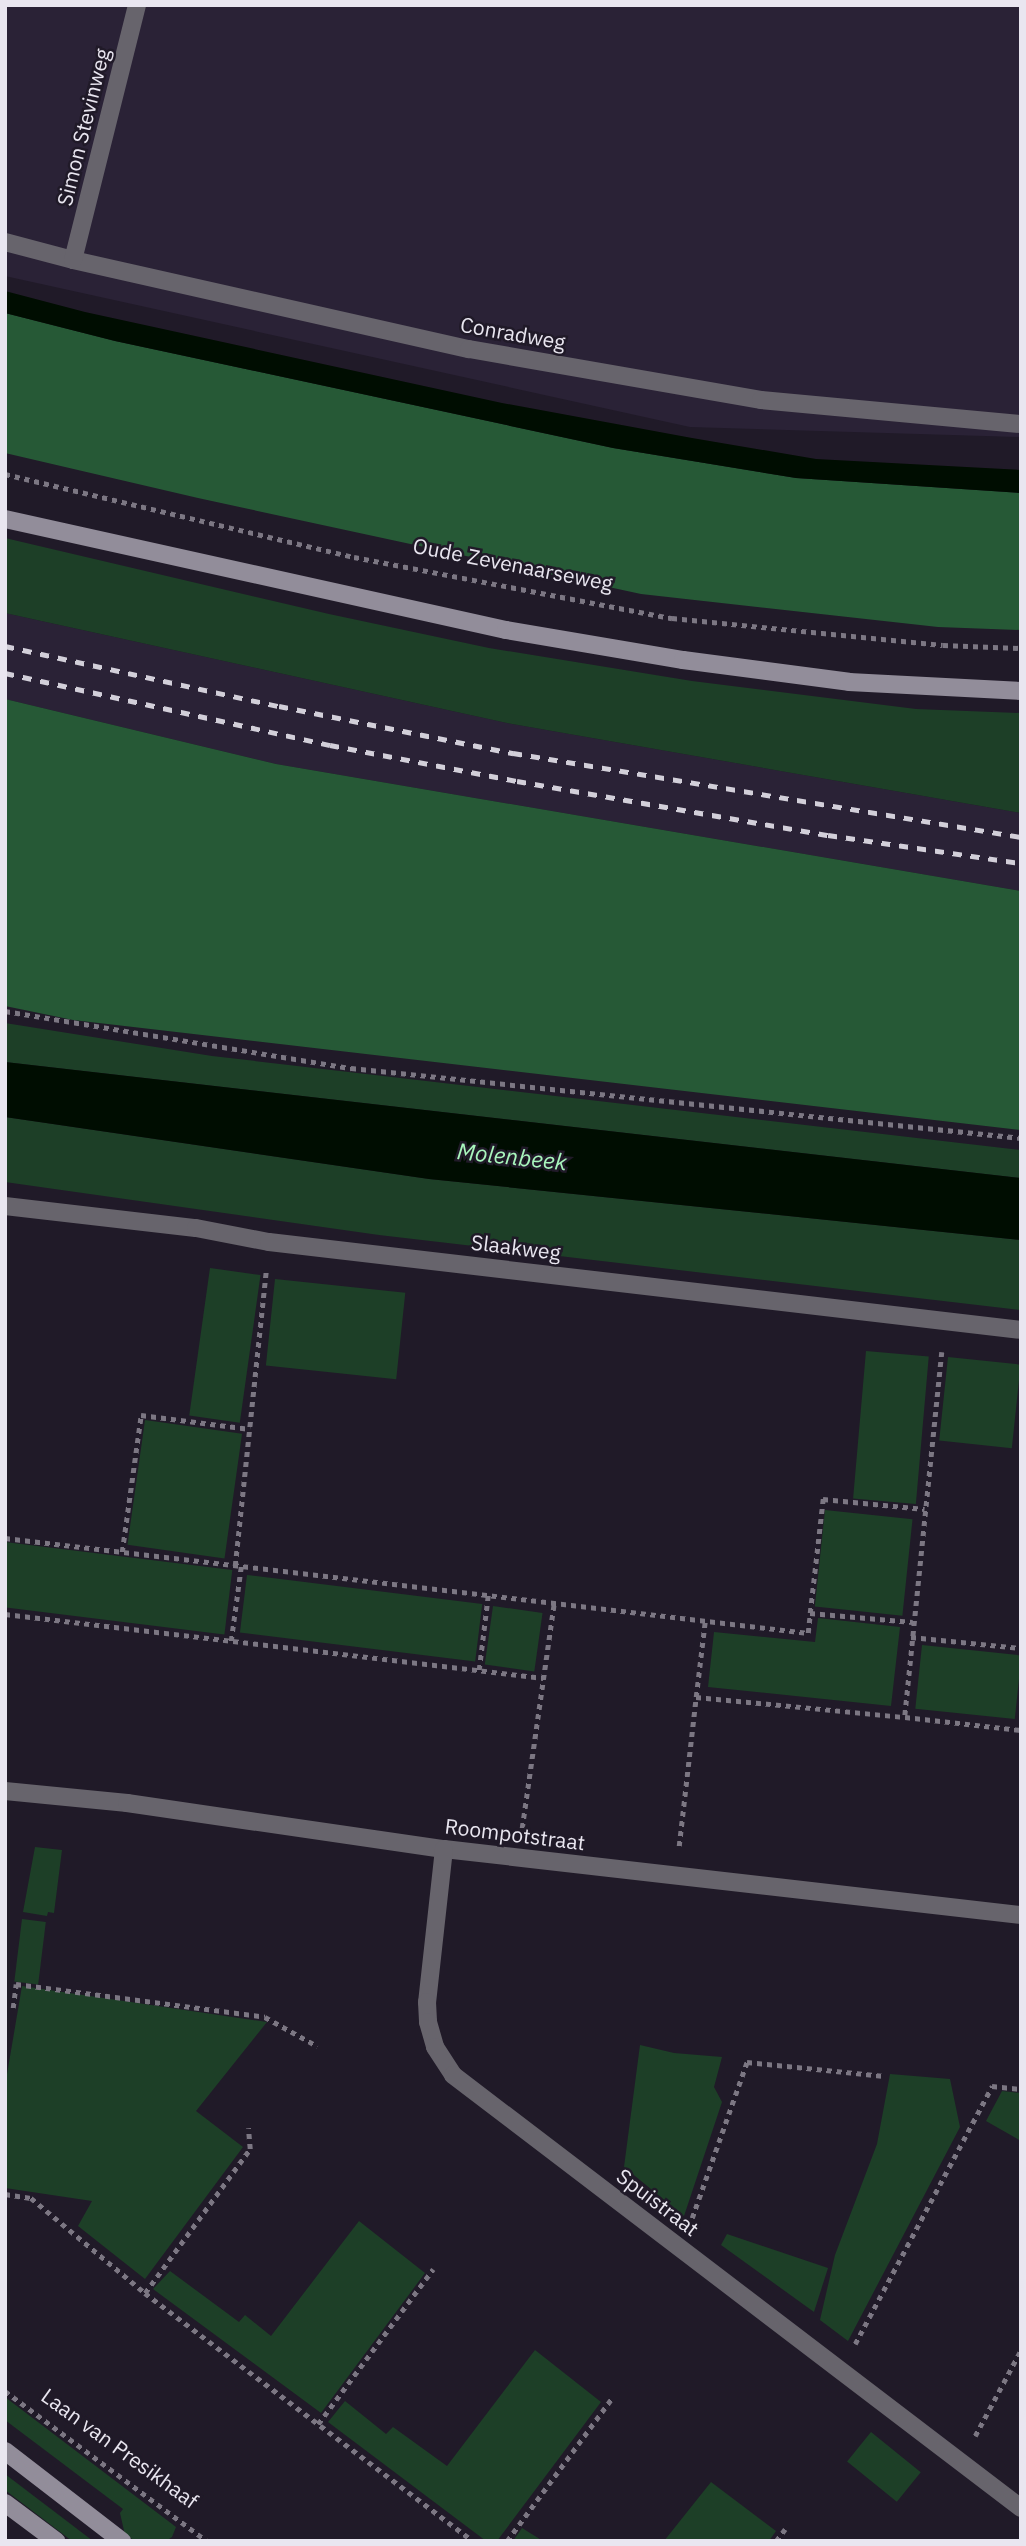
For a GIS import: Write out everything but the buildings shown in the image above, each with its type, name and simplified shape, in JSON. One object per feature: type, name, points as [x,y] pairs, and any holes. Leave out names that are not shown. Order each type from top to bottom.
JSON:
[{"type":"street","name":"Simon Stevinweg","points":[[73,260],[137,5]]},
{"type":"street","name":"Conradweg","points":[[5,242],[73,260],[469,349],[761,400],[1021,424]]},
{"type":"street","points":[[5,519],[533,635],[683,660],[849,682],[1021,691]]},
{"type":"street","name":"Slaakweg","points":[[5,1206],[196,1228],[269,1242],[1021,1330]]},
{"type":"street","name":"Roompotstraat","points":[[5,1791],[127,1803],[444,1849],[1021,1915]]},
{"type":"street","name":"Spuistraat","points":[[444,1849],[427,2002],[428,2021],[435,2047],[453,2075],[478,2097],[681,2248],[1021,2508]]},
{"type":"street","points":[[5,2451],[122,2541]]},
{"type":"street","points":[[5,2503],[56,2541]]},
{"type":"path","name":"Oude Zevenaarseweg","points":[[5,474],[354,557],[672,618],[943,645],[1021,648]]},
{"type":"path","points":[[5,1011],[351,1068],[1021,1138]]},
{"type":"path","points":[[235,1566],[269,1242]]},
{"type":"path","points":[[905,1717],[911,1637],[946,1320]]},
{"type":"path","points":[[122,1552],[141,1415],[250,1429]]},
{"type":"path","points":[[5,1538],[808,1633],[823,1499],[925,1509]]},
{"type":"path","points":[[231,1641],[242,1567]]},
{"type":"path","points":[[480,1670],[488,1596]]},
{"type":"path","points":[[518,1858],[554,1603]]},
{"type":"path","points":[[810,1613],[913,1622]]},
{"type":"path","points":[[5,1614],[543,1678]]},
{"type":"path","points":[[675,1875],[705,1621]]},
{"type":"path","points":[[911,1637],[1021,1648]]},
{"type":"path","points":[[696,1697],[1021,1730]]},
{"type":"path","points":[[13,2008],[16,1984],[30,1985],[265,2017],[317,2046]]},
{"type":"path","points":[[681,2248],[747,2062],[884,2076]]},
{"type":"path","points":[[841,2370],[992,2086],[1021,2089]]},
{"type":"path","points":[[145,2293],[250,2149],[248,2128]]},
{"type":"path","points":[[5,2194],[31,2198],[145,2293],[473,2541]]},
{"type":"path","points":[[318,2424],[433,2269]]},
{"type":"path","points":[[962,2462],[1021,2350]]},
{"type":"path","name":"Laan van Presikhaaf","points":[[5,2391],[207,2541]]},
{"type":"path","points":[[507,2541],[612,2398]]},
{"type":"path","points":[[776,2541],[785,2529]]},
{"type":"shaded area","points":[[5,5],[1021,5],[1021,437],[690,427],[5,276]]},
{"type":"shaded area","points":[[5,613],[507,723],[1021,813],[1021,891],[276,764],[5,699]]},
{"type":"green space","points":[[5,313],[115,341],[613,448],[796,478],[1021,493],[1021,630],[938,627],[641,594],[198,498],[5,453]]},
{"type":"green space","points":[[5,538],[329,614],[489,648],[692,681],[916,709],[1021,713],[1021,813],[507,723],[5,613]]},
{"type":"green space","points":[[5,699],[276,764],[1021,891],[1021,1130],[73,1020],[5,1006]]},
{"type":"green space","points":[[5,1023],[212,1056],[1021,1150],[1021,1178],[5,1062]]},
{"type":"green space","points":[[5,1117],[429,1179],[1021,1240],[1021,1310],[379,1235],[5,1182]]},
{"type":"green space","points":[[210,1268],[261,1275],[240,1423],[189,1416]]},
{"type":"green space","points":[[275,1279],[405,1293],[396,1379],[266,1366]]},
{"type":"green space","points":[[866,1351],[929,1356],[916,1504],[853,1498]]},
{"type":"green space","points":[[948,1357],[1021,1365],[1012,1448],[939,1441]]},
{"type":"green space","points":[[145,1420],[242,1434],[225,1558],[127,1545]]},
{"type":"green space","points":[[825,1510],[913,1519],[902,1616],[815,1606]]},
{"type":"green space","points":[[5,1542],[232,1570],[224,1634],[5,1607]]},
{"type":"green space","points":[[247,1575],[482,1604],[475,1661],[240,1633]]},
{"type":"green space","points":[[493,1606],[543,1613],[534,1671],[485,1664]]},
{"type":"green space","points":[[818,1618],[900,1627],[891,1706],[708,1687],[714,1632],[815,1642]]},
{"type":"green space","points":[[922,1645],[1021,1655],[1015,1719],[915,1709]]},
{"type":"green space","points":[[35,1847],[62,1850],[54,1913],[48,1912],[47,1916],[23,1912]]},
{"type":"green space","points":[[22,1919],[46,1922],[38,1984],[14,1982]]},
{"type":"green space","points":[[22,1986],[267,2022],[196,2111],[243,2147],[145,2279],[78,2226],[92,2201],[5,2188],[5,2086]]},
{"type":"green space","points":[[640,2045],[674,2053],[722,2057],[714,2087],[722,2102],[684,2216],[624,2167]]},
{"type":"green space","points":[[890,2074],[950,2079],[960,2127],[848,2341],[820,2320],[835,2255],[877,2144]]},
{"type":"green space","points":[[1002,2091],[1021,2093],[1021,2141],[986,2121]]},
{"type":"green space","points":[[359,2221],[425,2273],[321,2413],[153,2289],[170,2271],[239,2322],[245,2315],[271,2336]]},
{"type":"green space","points":[[727,2234],[828,2268],[814,2312],[721,2245]]},
{"type":"green space","points":[[535,2350],[601,2402],[497,2541],[486,2541],[328,2422],[345,2401],[386,2434],[393,2427],[447,2466]]},
{"type":"green space","points":[[5,2397],[176,2527],[172,2537],[166,2541],[136,2541],[125,2535],[120,2513],[123,2509],[5,2420]]},
{"type":"green space","points":[[871,2432],[921,2472],[897,2502],[847,2462]]},
{"type":"green space","points":[[5,2474],[93,2541],[72,2541],[5,2490]]},
{"type":"green space","points":[[711,2482],[776,2531],[769,2541],[664,2541]]},
{"type":"green space","points":[[522,2528],[543,2541],[513,2541]]},
{"type":"water","points":[[5,291],[85,312],[502,403],[692,438],[816,459],[1021,470],[1021,493],[796,478],[613,448],[115,341],[5,313]]},
{"type":"water","name":"Molenbeek","points":[[5,1062],[1021,1178],[1021,1240],[429,1179],[5,1117]]},
{"type":"railway","points":[[5,646],[279,706],[513,753],[1021,837]]},
{"type":"railway","points":[[5,673],[330,745],[517,781],[828,835],[1021,863]]}]
